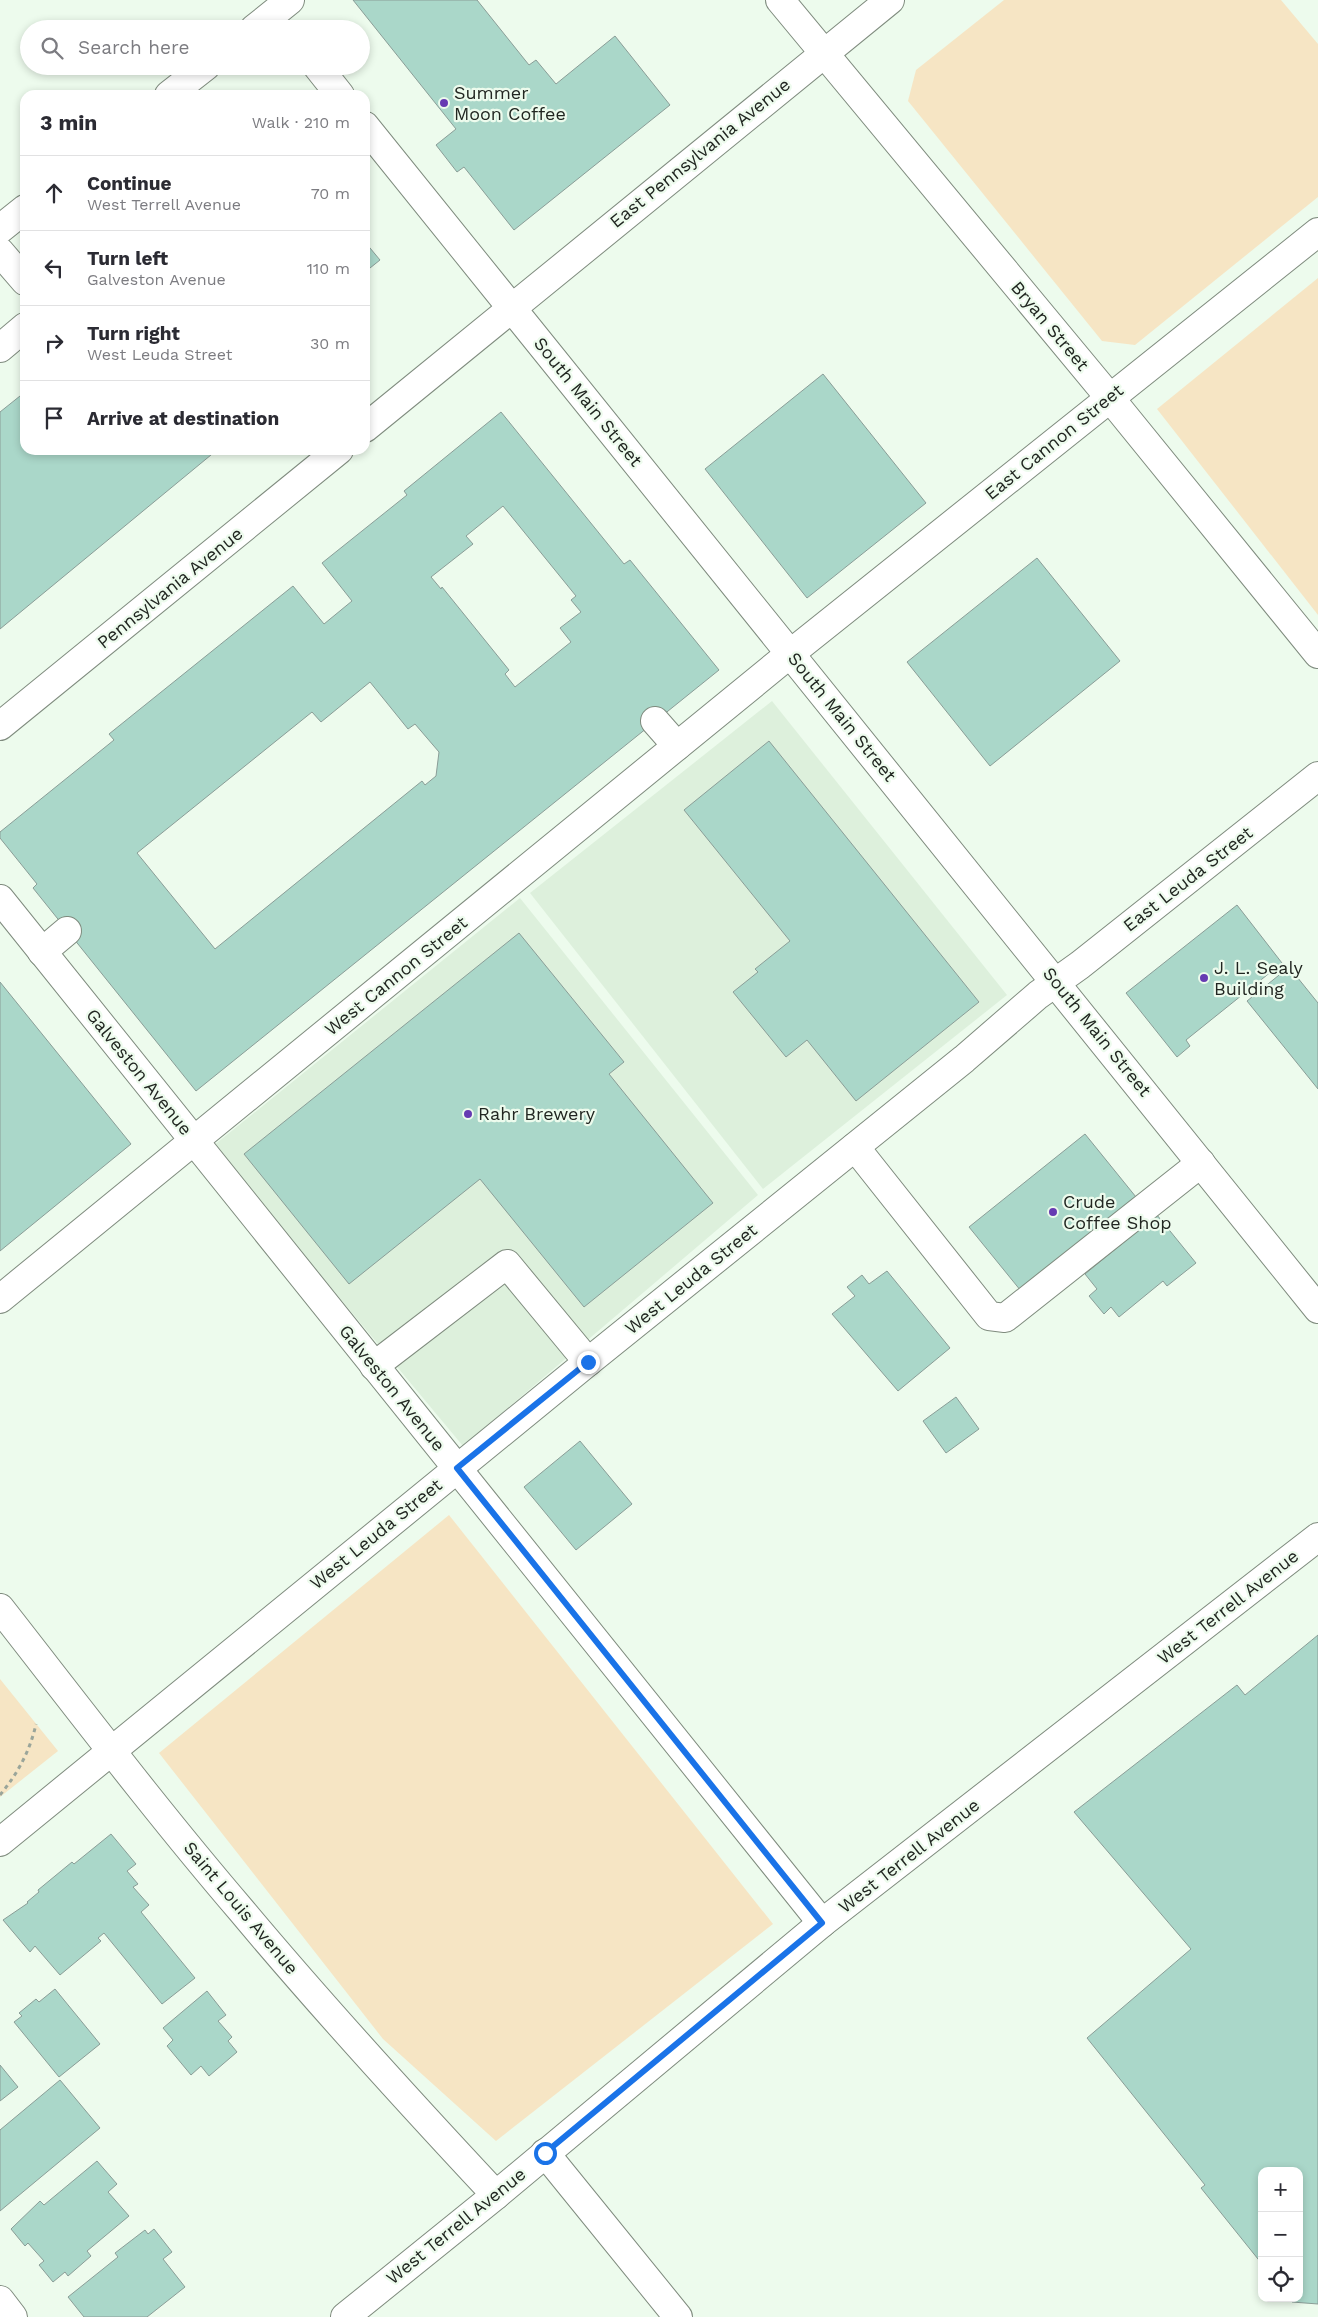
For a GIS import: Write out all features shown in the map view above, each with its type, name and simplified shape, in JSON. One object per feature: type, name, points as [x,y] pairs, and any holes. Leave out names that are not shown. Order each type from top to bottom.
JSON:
[{"type":"street","name":"Bryan Street","points":[[780,0],[1110,398],[1318,654]]},
{"type":"street","name":"East Pennsylvania Avenue","points":[[511,307],[884,2]]},
{"type":"street","points":[[175,90],[195,75]]},
{"type":"street","points":[[324,75],[336,90]]},
{"type":"street","name":"South Main Street","points":[[370,132],[1057,982],[1318,1309]]},
{"type":"street","points":[[0,229],[20,213]]},
{"type":"street","name":"East Cannon Street","points":[[791,653],[1318,232]]},
{"type":"street","points":[[0,252],[20,275]]},
{"type":"street","points":[[370,424],[511,307]]},
{"type":"street","points":[[0,348],[20,331]]},
{"type":"street","name":"Pennsylvania Avenue","points":[[0,726],[333,455]]},
{"type":"street","name":"West Cannon Street","points":[[0,1299],[791,653]]},
{"type":"street","points":[[655,721],[677,746]]},
{"type":"street","name":"East Leuda Street","points":[[1057,982],[1318,776]]},
{"type":"street","name":"Galveston Avenue","points":[[0,899],[822,1923]]},
{"type":"street","points":[[42,952],[67,931]]},
{"type":"street","name":"West Leuda Street","points":[[0,1842],[110,1750],[964,1059],[1038,995],[1057,982]]},
{"type":"street","points":[[855,1147],[989,1316],[1005,1318],[1201,1163]]},
{"type":"street","points":[[374,1366],[507,1264],[588,1362]]},
{"type":"street","name":"West Terrell Avenue","points":[[345,2317],[496,2195],[822,1923],[1318,1537]]},
{"type":"street","name":"Saint Louis Avenue","points":[[0,1608],[110,1750],[240,1909],[340,2026],[496,2195]]},
{"type":"street","points":[[545,2153],[678,2317]]},
{"type":"street","points":[[0,2300],[14,2317]]},
{"type":"path","points":[[0,1795],[16,1776],[32,1743],[36,1724]]},
{"type":"shaded area","points":[[1004,0],[1281,0],[1318,44],[1318,197],[1135,345],[1102,341],[908,101],[916,70]]},
{"type":"shaded area","points":[[1318,278],[1318,615],[1157,409]]},
{"type":"shaded area","points":[[772,701],[1007,995],[763,1189],[530,893]]},
{"type":"shaded area","points":[[520,898],[758,1195],[463,1446],[213,1146]]},
{"type":"shaded area","points":[[449,1515],[773,1924],[496,2141],[383,2039],[159,1753]]},
{"type":"shaded area","points":[[0,1679],[58,1751],[0,1797]]},
{"type":"building","points":[[353,0],[477,0],[529,65],[536,60],[556,84],[615,36],[670,105],[514,230],[464,167],[457,172],[436,145],[456,129]]},
{"type":"building","points":[[370,248],[380,260],[370,268]]},
{"type":"building","points":[[823,374],[926,503],[807,598],[705,469]]},
{"type":"building","points":[[20,396],[20,455],[211,455],[0,629],[0,412]]},
{"type":"building","points":[[501,412],[624,564],[630,560],[719,670],[196,1091],[33,888],[37,884],[0,838],[0,832],[114,740],[109,734],[293,586],[324,624],[352,601],[322,563],[407,495],[404,491]],"holes":[[[503,506],[576,596],[571,600],[581,612],[560,628],[571,642],[515,687],[505,674],[509,670],[442,587],[441,589],[431,577],[473,544],[466,536]],[[370,682],[408,729],[415,724],[439,752],[436,776],[425,785],[422,781],[215,949],[137,853],[312,712],[321,722]]]},
{"type":"building","points":[[1037,558],[1120,661],[990,766],[907,662]]},
{"type":"building","points":[[769,741],[979,1002],[856,1101],[807,1040],[786,1057],[733,992],[758,972],[755,969],[790,941],[684,810]]},
{"type":"building","name":"J. L. Sealy Building","points":[[1237,905],[1282,963],[1186,1040],[1190,1046],[1177,1057],[1126,993]]},
{"type":"building","name":"Rahr Brewery","points":[[519,933],[624,1062],[609,1074],[713,1203],[584,1307],[480,1179],[349,1284],[244,1154]]},
{"type":"building","points":[[1289,967],[1318,1003],[1318,1089],[1247,1001]]},
{"type":"building","points":[[0,982],[131,1144],[0,1251]]},
{"type":"building","name":"Crude Coffee Shop","points":[[1085,1134],[1136,1197],[1021,1291],[969,1227]]},
{"type":"building","points":[[1157,1215],[1196,1263],[1167,1286],[1163,1281],[1119,1317],[1111,1307],[1104,1314],[1089,1296],[1097,1289],[1085,1274]]},
{"type":"building","points":[[887,1271],[950,1348],[898,1391],[832,1314],[855,1296],[847,1287],[862,1275],[869,1284]]},
{"type":"building","points":[[956,1397],[979,1429],[946,1453],[923,1421]]},
{"type":"building","points":[[580,1441],[632,1504],[576,1550],[524,1487]]},
{"type":"building","points":[[1318,1635],[1318,2304],[1292,2302],[1303,2302],[1303,2167],[1258,2167],[1258,2259],[1201,2188],[1205,2185],[1087,2038],[1191,1949],[1074,1812],[1237,1685],[1245,1695]]},
{"type":"building","points":[[111,1834],[136,1864],[127,1871],[138,1884],[133,1887],[149,1905],[141,1912],[195,1978],[162,2004],[104,1933],[98,1938],[101,1941],[60,1975],[35,1946],[30,1952],[3,1920],[28,1903],[39,1892],[38,1890],[72,1862],[74,1864]]},
{"type":"building","points":[[55,1989],[100,2044],[59,2077],[14,2022],[22,2016],[19,2013],[36,1999],[39,2002]]},
{"type":"building","points":[[207,1991],[226,2015],[218,2021],[232,2037],[228,2041],[237,2052],[209,2076],[201,2066],[191,2075],[167,2046],[173,2040],[163,2028]]},
{"type":"building","points":[[0,2065],[18,2087],[0,2101]]},
{"type":"building","points":[[60,2080],[100,2128],[0,2211],[0,2130]]},
{"type":"building","points":[[97,2161],[117,2184],[108,2192],[129,2216],[87,2251],[91,2256],[68,2276],[65,2272],[53,2282],[39,2265],[44,2261],[28,2243],[25,2246],[11,2229],[40,2201],[44,2205]]},
{"type":"building","points":[[154,2229],[172,2252],[163,2259],[185,2287],[147,2317],[84,2317],[68,2297],[118,2257],[115,2253],[145,2230],[148,2234]]},
{"type":"place","name":"Summer Moon Coffee","points":[[444,103]]},
{"type":"place","name":"J. L. Sealy Building","points":[[1204,978]]},
{"type":"place","name":"Rahr Brewery","points":[[468,1114]]},
{"type":"place","name":"Crude Coffee Shop","points":[[1053,1212]]},
{"type":"route","points":[[545,2153],[822,1923],[457,1468],[588,1362]]}]
